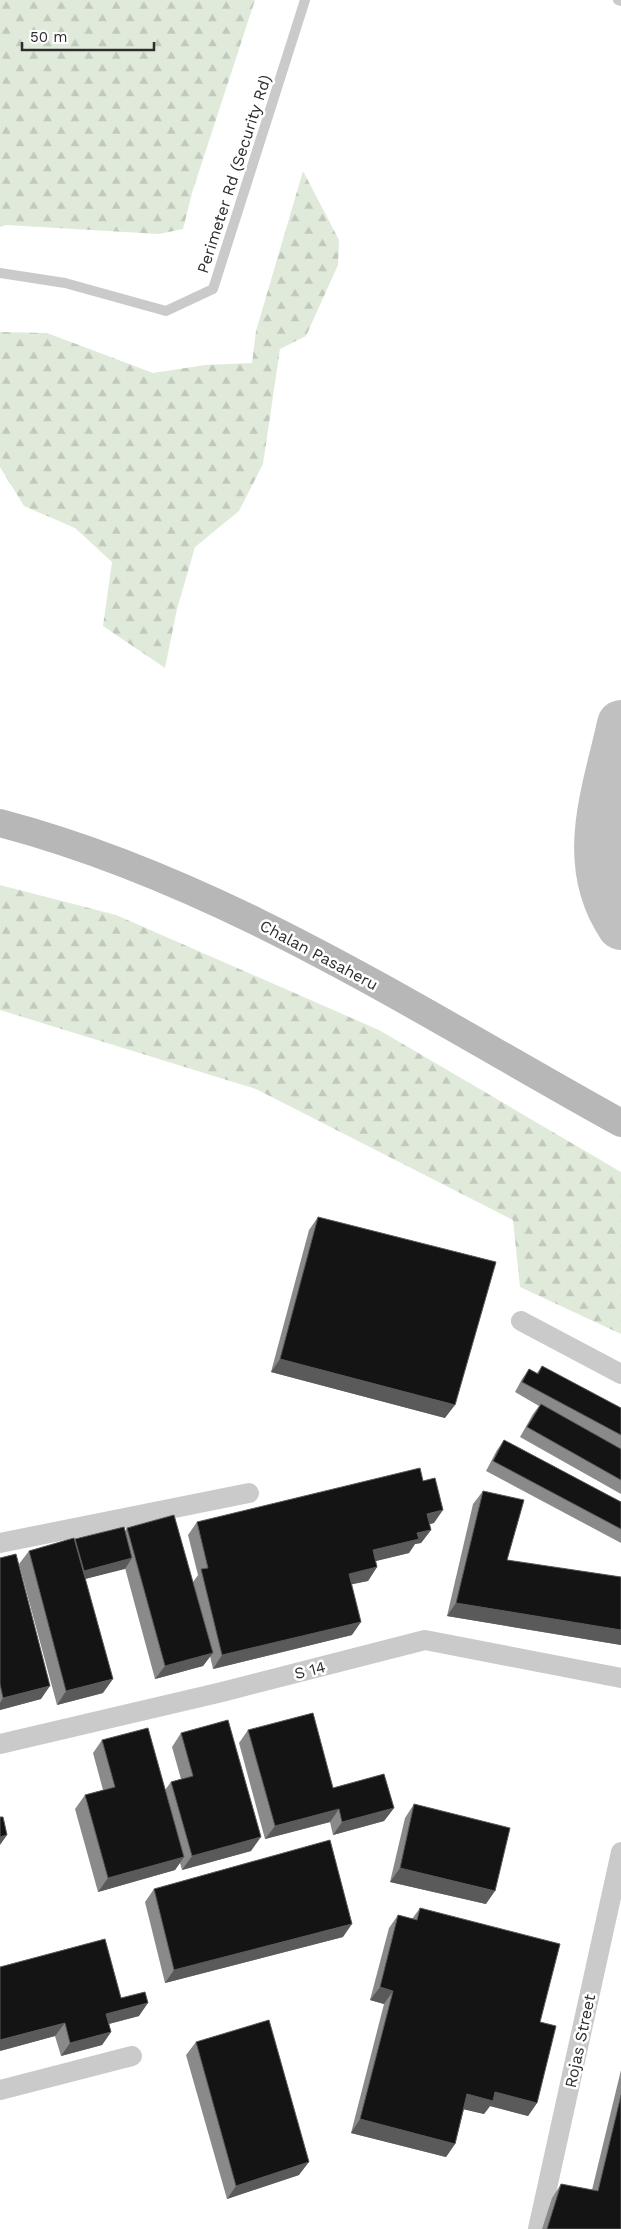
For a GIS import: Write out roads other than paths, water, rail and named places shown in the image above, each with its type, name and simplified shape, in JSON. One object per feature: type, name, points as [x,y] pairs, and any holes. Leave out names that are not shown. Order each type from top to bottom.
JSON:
[{"type":"main road","name":"Chalan Pasaheru","points":[[0,823],[124,863],[177,884],[247,917],[316,952],[621,1123]]},
{"type":"street","points":[[521,1321],[621,1374]]},
{"type":"street","points":[[0,1543],[249,1494]]},
{"type":"street","name":"S 14","points":[[0,1744],[222,1692],[425,1640],[621,1678]]},
{"type":"street","name":"Rojas Street","points":[[538,2229],[621,1852]]},
{"type":"street","points":[[0,2090],[132,2056]]},
{"type":"lane","name":"Perimeter Rd (Security Rd)","points":[[0,273],[64,283],[166,311],[213,289],[305,0]]}]
